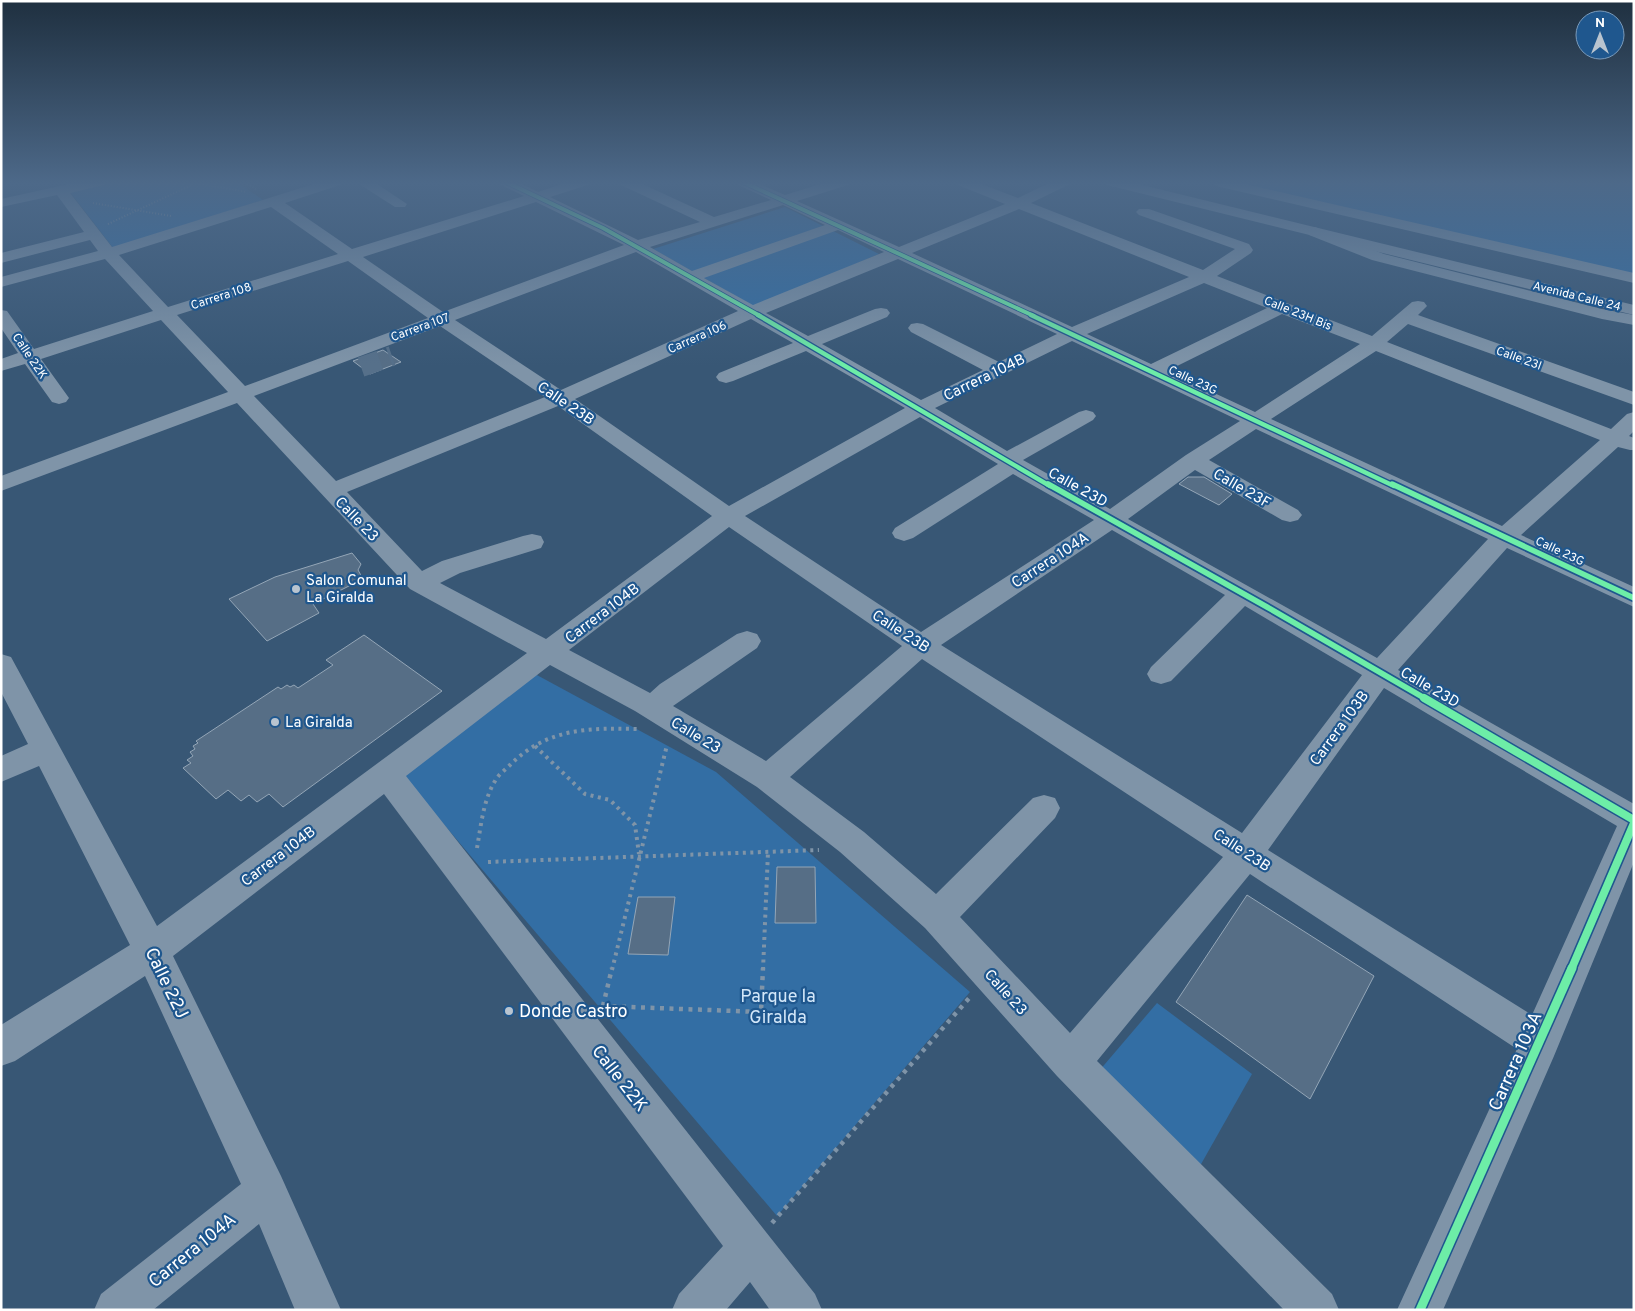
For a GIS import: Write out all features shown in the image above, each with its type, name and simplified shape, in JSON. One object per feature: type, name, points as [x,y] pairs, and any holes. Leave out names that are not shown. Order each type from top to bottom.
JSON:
[{"type":"main road","name":"Avenida Calle 24","points":[[1361,243],[1634,310]]},
{"type":"street","points":[[1,258],[54,243]]},
{"type":"street","name":"Calle 23","points":[[100,243],[330,491],[419,583],[549,653],[665,721],[768,778],[860,849],[938,917],[1070,1062],[1316,1310]]},
{"type":"street","points":[[1,282],[140,243]]},
{"type":"street","name":"Calle 23B","points":[[333,243],[449,325],[560,398],[728,516],[921,645],[1540,1042]]},
{"type":"street","name":"Carrera 108","points":[[1,365],[387,243]]},
{"type":"street","name":"Calle 23D","points":[[632,243],[1111,520],[1380,672],[1634,822]]},
{"type":"street","name":"Carrera 107","points":[[1,484],[327,362],[391,350],[646,243]]},
{"type":"street","points":[[690,277],[787,243]]},
{"type":"street","name":"Calle 23G","points":[[877,243],[1255,422],[1634,598]]},
{"type":"street","name":"Carrera 106","points":[[330,491],[560,398],[752,312],[922,243]]},
{"type":"street","name":"Calle 23H Bis","points":[[1120,243],[1624,442]]},
{"type":"street","name":"Carrera 104B","points":[[1,1047],[152,951],[728,516],[920,408],[1072,334],[1205,276],[1246,250],[1232,243]]},
{"type":"street","points":[[1343,243],[1378,257],[1602,314],[1634,320]]},
{"type":"street","points":[[1482,243],[1634,278]]},
{"type":"street","points":[[1150,372],[1282,307]]},
{"type":"street","name":"Carrera 104A","points":[[768,778],[921,645],[1111,520],[1194,460],[1375,343],[1411,311]]},
{"type":"street","name":"Calle 23I","points":[[1411,311],[1634,400]]},
{"type":"street","points":[[726,377],[882,312]]},
{"type":"street","name":"Calle 22K","points":[[1,315],[59,398]]},
{"type":"street","points":[[917,328],[999,370]]},
{"type":"street","points":[[327,362],[343,374],[361,367]]},
{"type":"street","points":[[904,533],[1010,462],[1086,416]]},
{"type":"street","name":"Carrera 103B","points":[[1070,1062],[1246,854],[1380,672],[1503,538],[1624,442],[1634,418]]},
{"type":"street","name":"Calle 23F","points":[[1194,460],[1290,515]]},
{"type":"street","points":[[419,583],[451,567],[532,542]]},
{"type":"street","points":[[1161,674],[1243,593]]},
{"type":"street","points":[[665,721],[670,692],[748,641]]},
{"type":"street","name":"Calle 22J","points":[[1,664],[152,951],[266,1191],[318,1310]]},
{"type":"street","points":[[1,770],[46,749]]},
{"type":"street","name":"Calle 22K","points":[[387,775],[466,857],[594,1043],[799,1310]]},
{"type":"street","points":[[938,917],[970,880],[1044,808]]},
{"type":"street","name":"Carrera 103A","points":[[1420,1310],[1540,1042],[1634,822]]},
{"type":"street","name":"Carrera 104A","points":[[117,1310],[266,1191]]},
{"type":"street","points":[[695,1310],[751,1248]]},
{"type":"path","points":[[594,1043],[639,857],[665,721],[636,728],[594,728],[554,736],[524,751],[495,780],[466,857],[639,857],[860,849]]},
{"type":"path","points":[[535,746],[585,794],[610,800],[635,824],[639,857]]},
{"type":"path","points":[[603,1006],[761,1012],[768,852]]},
{"type":"path","points":[[751,1248],[990,974]]},
{"type":"green space","points":[[109,243],[128,243],[113,248]]},
{"type":"green space","points":[[671,243],[857,243],[879,254],[755,307],[653,249]]},
{"type":"green space","points":[[1496,243],[1634,243],[1634,275]]},
{"type":"green space","name":"Parque la Giralda","points":[[535,674],[716,772],[970,992],[777,1216],[401,774]]},
{"type":"green space","points":[[1157,1003],[1252,1074],[1196,1173],[1099,1071]]},
{"type":"building","points":[[383,350],[401,362],[370,374],[353,361]]},
{"type":"building","points":[[1188,477],[1204,477],[1232,494],[1219,505],[1179,484]]},
{"type":"building","name":"Salon Comunal La Giralda","points":[[352,553],[361,564],[358,570],[363,579],[313,604],[319,613],[267,641],[229,599],[275,577]]},
{"type":"building","name":"La Giralda","points":[[364,635],[442,691],[283,807],[269,794],[257,802],[249,795],[241,801],[228,790],[216,799],[183,768],[191,763],[187,760],[193,756],[190,752],[195,749],[193,746],[198,743],[196,741],[278,687],[281,689],[287,685],[290,687],[294,685],[298,688],[333,665],[326,660]]},
{"type":"building","points":[[777,867],[815,867],[816,923],[775,923]]},
{"type":"building","points":[[1247,895],[1374,976],[1310,1099],[1176,1002]]},
{"type":"building","points":[[638,897],[675,897],[668,955],[628,954]]},
{"type":"tunnel","points":[[361,367],[392,356]]},
{"type":"cycle path","points":[[632,243],[920,408],[1033,476],[1267,607],[1634,820]]},
{"type":"cycle path","points":[[878,243],[1634,598]]},
{"type":"cycle path","points":[[1420,1310],[1540,1042],[1634,823]]},
{"type":"place","name":"Salon Comunal La Giralda","points":[[296,589]]},
{"type":"place","name":"La Giralda","points":[[275,722]]},
{"type":"place","name":"Donde Castro","points":[[509,1011]]}]
